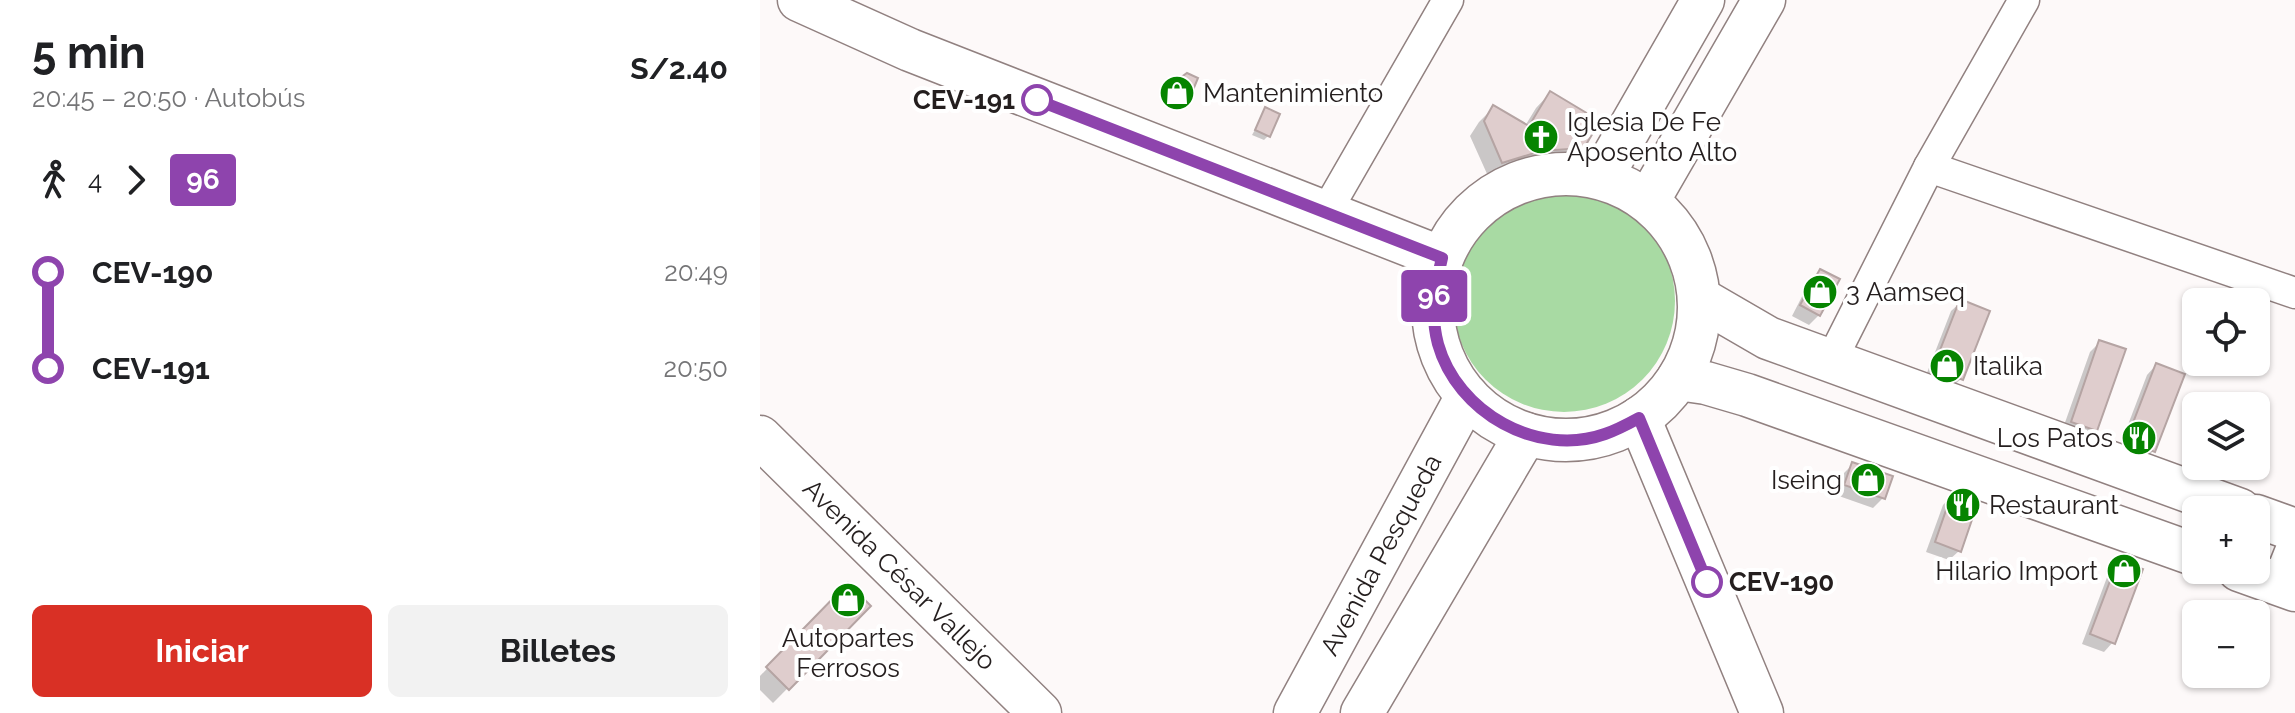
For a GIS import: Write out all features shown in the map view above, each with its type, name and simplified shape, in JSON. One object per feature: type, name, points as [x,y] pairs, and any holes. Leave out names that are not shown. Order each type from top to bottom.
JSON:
[{"type":"main road","points":[[799,0],[910,50],[1442,258]]},
{"type":"main road","points":[[1601,178],[1703,0]]},
{"type":"main road","points":[[1648,201],[1764,0]]},
{"type":"main road","points":[[1562,173],[1601,178],[1625,187],[1648,201],[1668,221],[1683,245],[1694,271],[1699,298],[1694,340],[1678,379],[1661,401],[1639,418],[1604,435],[1565,440],[1526,434],[1494,419],[1467,396],[1450,372],[1438,345],[1433,316],[1435,287],[1442,258],[1462,224],[1490,197],[1524,180],[1562,173]]},
{"type":"main road","points":[[1699,298],[1768,338],[2202,496]]},
{"type":"main road","points":[[1678,379],[1706,383],[1747,395],[2182,550]]},
{"type":"main road","name":"Avenida Pesqueda","points":[[1295,713],[1467,396]]},
{"type":"main road","points":[[1639,418],[1762,713]]},
{"type":"main road","points":[[1362,713],[1526,434]]},
{"type":"main road","name":"Avenida César Vallejo","points":[[760,437],[1040,713]]},
{"type":"main road","points":[[2270,521],[2295,530]]},
{"type":"street","points":[[1326,212],[1448,0]]},
{"type":"street","points":[[1831,361],[1929,167],[2024,0]]},
{"type":"street","points":[[1929,167],[2295,293]]},
{"type":"street","points":[[2270,581],[2295,539]]},
{"type":"green space","points":[[1564,190],[1607,198],[1643,222],[1667,258],[1675,301],[1667,344],[1643,380],[1607,404],[1564,412],[1521,404],[1485,380],[1461,344],[1453,301],[1461,258],[1485,222],[1521,198]]},
{"type":"building","name":"Mantenimiento","points":[[1187,73],[1198,78],[1186,107],[1162,97],[1165,89]]},
{"type":"building","name":"Iglesia De Fe Aposento Alto","points":[[1550,91],[1600,121],[1584,148],[1541,151],[1502,163],[1484,121],[1493,105],[1529,126]]},
{"type":"building","points":[[1265,107],[1280,114],[1270,137],[1255,130]]},
{"type":"building","name":"3 Aamseq","points":[[1820,269],[1840,279],[1820,316],[1800,305]]},
{"type":"building","points":[[1960,299],[1990,311],[1963,380],[1933,368]]},
{"type":"building","points":[[2099,340],[2126,349],[2097,431],[2071,422]]},
{"type":"building","points":[[2156,363],[2182,373],[2184,376],[2155,452],[2126,441]]},
{"type":"building","name":"Iseing","points":[[1852,462],[1893,476],[1885,499],[1844,485]]},
{"type":"building","points":[[1952,493],[1978,502],[1961,552],[1935,542]]},
{"type":"building","points":[[2118,560],[2143,569],[2115,644],[2090,634]]},
{"type":"building","points":[[848,583],[871,606],[789,690],[766,667]]},
{"type":"bus line","name":"96","points":[[1037,100],[1442,258],[1435,287],[1433,316],[1438,345],[1450,372],[1467,396],[1494,419],[1526,434],[1565,440],[1604,435],[1639,418],[1707,582]]},
{"type":"place","name":"Mantenimiento","points":[[1177,93]]},
{"type":"place","name":"CEV-191","points":[[1037,100]]},
{"type":"place","name":"Iglesia De Fe Aposento Alto","points":[[1541,137]]},
{"type":"place","name":"3 Aamseq","points":[[1820,292]]},
{"type":"place","name":"Italika","points":[[1947,366]]},
{"type":"place","name":"Los Patos","points":[[2139,438]]},
{"type":"place","name":"Iseing","points":[[1868,480]]},
{"type":"place","name":"Restaurant","points":[[1963,505]]},
{"type":"place","name":"Hilario Import","points":[[2124,571]]},
{"type":"place","name":"CEV-190","points":[[1707,582]]},
{"type":"place","name":"Autopartes Ferrosos","points":[[848,600]]}]
